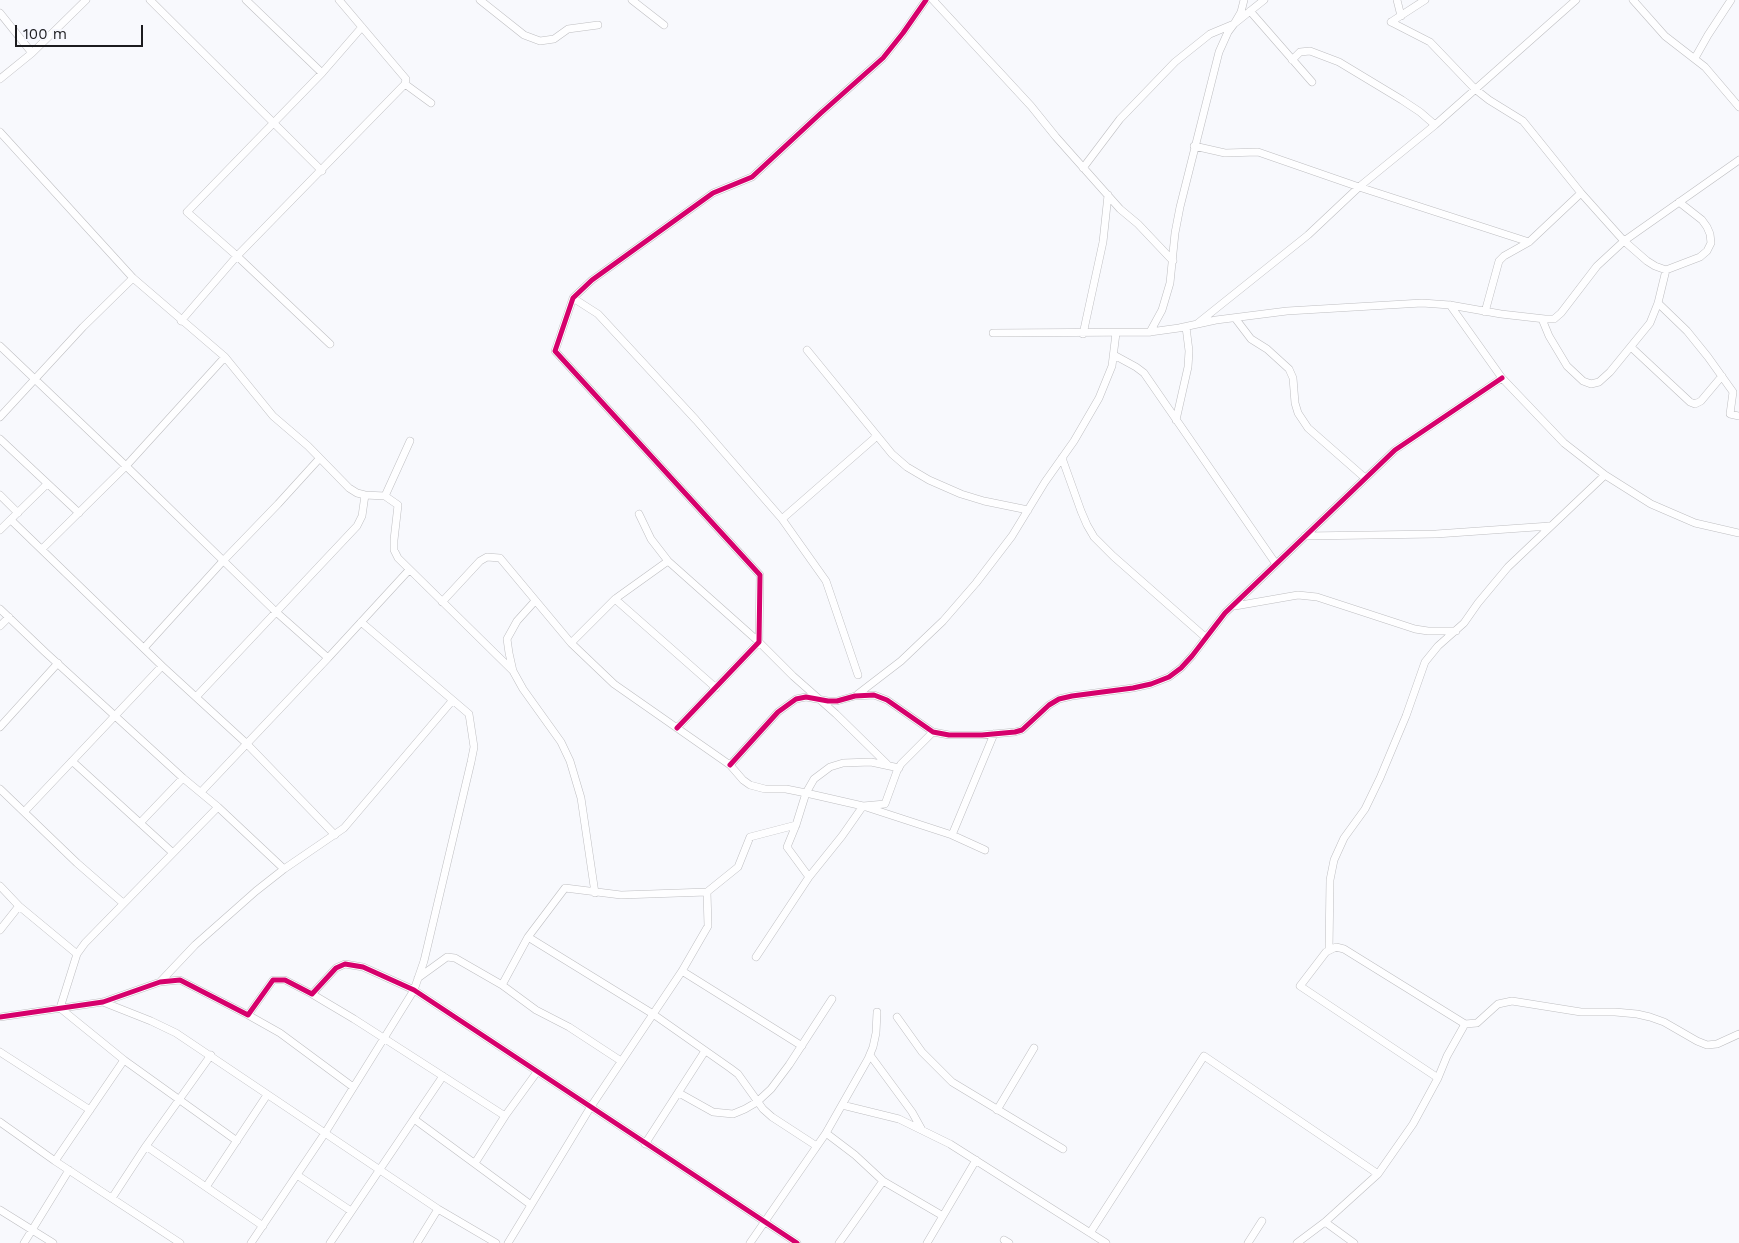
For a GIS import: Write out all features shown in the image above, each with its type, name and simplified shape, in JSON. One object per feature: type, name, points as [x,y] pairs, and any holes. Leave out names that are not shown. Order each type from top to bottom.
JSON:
[{"type":"street","points":[[0,79],[32,53],[86,0]]},
{"type":"street","points":[[150,0],[322,171]]},
{"type":"street","points":[[246,0],[322,73]]},
{"type":"street","points":[[180,321],[237,256],[405,84],[406,79],[339,0]]},
{"type":"street","points":[[480,0],[524,35],[540,41],[554,38],[568,29],[598,25]]},
{"type":"street","points":[[632,0],[664,25]]},
{"type":"street","points":[[678,728],[759,642],[760,575],[555,351],[573,298],[592,280],[713,193],[752,177],[883,58],[926,0]]},
{"type":"street","points":[[933,0],[1031,106],[1120,209],[1138,224],[1173,260]]},
{"type":"street","points":[[1150,332],[1162,310],[1170,283],[1175,233],[1180,207],[1219,52],[1228,32],[1241,12],[1244,0]]},
{"type":"street","points":[[1083,168],[1120,119],[1175,62],[1210,34],[1234,24],[1264,0]]},
{"type":"street","points":[[1397,0],[1401,16]]},
{"type":"street","points":[[1425,0],[1391,22],[1430,42],[1475,90],[1523,121],[1581,193],[1624,240],[1654,266],[1666,270],[1700,257],[1707,251],[1711,243],[1710,234],[1702,220],[1679,202]]},
{"type":"street","points":[[1196,325],[1308,235],[1359,187],[1435,125],[1576,0]]},
{"type":"street","points":[[1633,0],[1665,36],[1695,58],[1713,75],[1739,108]]},
{"type":"street","points":[[1695,58],[1731,0]]},
{"type":"street","points":[[1250,11],[1312,82]]},
{"type":"street","points":[[0,13],[32,53]]},
{"type":"street","points":[[330,344],[237,256],[187,212],[322,73],[362,27]]},
{"type":"street","points":[[1292,60],[1300,52],[1310,51],[1339,62],[1402,100],[1435,125]]},
{"type":"street","points":[[405,84],[430,104]]},
{"type":"street","points":[[0,132],[133,278],[180,321],[225,357],[273,416],[308,446],[349,488],[365,495],[385,496],[398,505],[394,540],[394,550],[398,558],[513,671],[526,695],[560,742],[570,761],[581,798],[595,893]]},
{"type":"street","points":[[1194,146],[1225,153],[1258,152],[1529,242]]},
{"type":"street","points":[[993,333],[1083,334],[1150,332],[1235,318],[1308,309],[1362,308],[1422,303],[1554,319],[1597,266],[1624,240],[1739,160]]},
{"type":"street","points":[[1485,312],[1499,261],[1504,256],[1529,242],[1581,193]]},
{"type":"street","points":[[1083,334],[1103,242],[1108,195]]},
{"type":"street","points":[[1542,319],[1549,336],[1567,366],[1583,382],[1591,384],[1599,382],[1610,372],[1650,323],[1658,303],[1666,270]]},
{"type":"street","points":[[0,416],[83,327],[133,278]]},
{"type":"street","points":[[573,298],[598,314],[696,420],[782,519],[826,581],[858,674]]},
{"type":"street","points":[[1658,303],[1697,342],[1733,392],[1730,414]]},
{"type":"street","points":[[1450,305],[1502,378],[1564,443],[1605,475],[1650,504],[1695,523],[1739,533]]},
{"type":"street","points":[[1235,318],[1250,339],[1267,349],[1289,369],[1293,378],[1295,403],[1308,428],[1365,478]]},
{"type":"street","points":[[1176,420],[1188,367],[1189,351],[1186,327]]},
{"type":"street","points":[[855,696],[901,661],[943,621],[976,583],[1012,536],[1087,420],[1099,398],[1110,373],[1116,333]]},
{"type":"street","points":[[0,346],[223,561],[328,658]]},
{"type":"street","points":[[1631,347],[1690,402],[1695,404],[1701,402],[1722,376]]},
{"type":"street","points":[[808,350],[892,454],[907,467],[929,480],[961,494],[1028,510]]},
{"type":"street","points":[[1114,354],[1144,373],[1276,564]]},
{"type":"street","points":[[42,549],[126,466],[225,357]]},
{"type":"street","points":[[730,765],[787,705],[796,699],[806,697],[837,701],[866,694],[880,696],[933,732],[949,736],[994,734],[1022,730],[1049,705],[1060,699],[1133,688],[1169,677],[1181,668],[1225,613],[1394,450],[1502,378]]},
{"type":"street","points":[[1730,414],[1739,412]]},
{"type":"street","points":[[1730,414],[1739,416]]},
{"type":"street","points":[[782,519],[878,436]]},
{"type":"street","points":[[0,439],[79,513]]},
{"type":"street","points":[[385,496],[410,441]]},
{"type":"street","points":[[1062,458],[1080,511],[1094,537],[1205,637]]},
{"type":"street","points":[[144,648],[319,459]]},
{"type":"street","points":[[1329,950],[1329,896],[1334,860],[1344,838],[1365,809],[1380,778],[1395,744],[1425,662],[1438,646],[1456,631],[1490,587],[1550,526],[1605,475]]},
{"type":"street","points":[[0,530],[47,484]]},
{"type":"street","points":[[0,494],[18,513]]},
{"type":"street","points":[[196,697],[357,526],[362,516],[365,495]]},
{"type":"street","points":[[639,514],[651,540],[668,561],[854,730],[887,764]]},
{"type":"street","points":[[11,520],[162,666],[246,743],[335,835]]},
{"type":"street","points":[[1305,536],[1436,534],[1550,526]]},
{"type":"street","points":[[442,602],[480,561],[492,556],[504,561],[536,602],[614,684],[730,765],[743,780],[758,788],[806,792],[863,806],[952,835],[985,850]]},
{"type":"street","points":[[572,642],[615,598],[668,561]]},
{"type":"street","points":[[201,792],[409,570]]},
{"type":"street","points":[[1234,606],[1298,595],[1317,596],[1415,628],[1428,631],[1456,631]]},
{"type":"street","points":[[615,598],[716,688]]},
{"type":"street","points":[[513,671],[507,639],[517,621],[536,602]]},
{"type":"street","points":[[0,609],[183,778],[218,806],[284,869]]},
{"type":"street","points":[[0,626],[9,617]]},
{"type":"street","points":[[251,1243],[325,1133],[414,990],[424,961],[474,747],[469,714],[361,622]]},
{"type":"street","points":[[2,722],[58,663]]},
{"type":"street","points":[[24,812],[162,666]]},
{"type":"street","points":[[160,982],[195,945],[256,891],[284,869],[335,835],[360,811],[452,701]]},
{"type":"street","points":[[756,957],[809,878],[863,806],[885,804],[899,768],[933,732]]},
{"type":"street","points":[[952,835],[994,734]]},
{"type":"street","points":[[72,761],[173,853]]},
{"type":"street","points":[[809,878],[787,847],[806,792],[814,780],[821,772],[844,763],[887,764],[899,768]]},
{"type":"street","points":[[140,823],[183,778]]},
{"type":"street","points":[[2,794],[122,903]]},
{"type":"street","points":[[60,1008],[77,954],[85,943],[218,806]]},
{"type":"street","points":[[502,985],[528,937],[565,888],[595,893],[629,895],[707,892],[738,866],[750,837],[796,825]]},
{"type":"street","points":[[0,886],[20,906],[77,954]]},
{"type":"street","points":[[508,1243],[590,1108],[682,970],[708,926],[707,892]]},
{"type":"street","points":[[0,930],[20,906]]},
{"type":"street","points":[[528,937],[653,1014],[738,1074],[757,1102],[772,1117],[816,1145]]},
{"type":"street","points":[[1438,1078],[1300,986],[1329,950],[1336,947],[1347,950],[1465,1024],[1477,1023],[1498,1004],[1512,1001],[1581,1012],[1615,1012],[1650,1016],[1707,1045],[1716,1044],[1739,1034]]},
{"type":"street","points":[[418,978],[447,957],[456,958],[502,985],[536,1010],[569,1027],[621,1061]]},
{"type":"street","points":[[312,994],[336,968],[345,964],[364,967],[414,990],[590,1108],[798,1243]]},
{"type":"street","points":[[682,970],[802,1046]]},
{"type":"street","points":[[0,1017],[103,1002],[160,982],[180,980],[280,1033],[353,1087]]},
{"type":"street","points":[[248,1015],[273,980],[285,980],[333,1005],[505,1116]]},
{"type":"street","points":[[679,1092],[713,1112],[733,1114],[745,1110],[757,1102],[771,1088],[802,1046],[832,999]]},
{"type":"street","points":[[103,1002],[164,1027],[211,1055],[267,1095],[438,1209],[496,1243]]},
{"type":"street","points":[[60,1008],[124,1060],[237,1141]]},
{"type":"street","points":[[750,1243],[826,1133],[870,1055],[876,1033],[878,1012]]},
{"type":"street","points":[[896,1017],[922,1052],[952,1082],[1063,1149]]},
{"type":"street","points":[[1297,1243],[1325,1222],[1378,1174],[1413,1124],[1465,1024]]},
{"type":"street","points":[[997,1110],[1034,1048]]},
{"type":"street","points":[[646,1144],[705,1051]]},
{"type":"street","points":[[0,1052],[90,1110]]},
{"type":"street","points":[[112,1198],[146,1146],[211,1055]]},
{"type":"street","points":[[870,1055],[912,1112],[922,1130]]},
{"type":"street","points":[[1090,1233],[1204,1056],[1378,1174]]},
{"type":"street","points":[[54,1160],[124,1060]]},
{"type":"street","points":[[475,1164],[505,1116],[537,1072]]},
{"type":"street","points":[[330,1243],[443,1076]]},
{"type":"street","points":[[206,1187],[267,1095]]},
{"type":"street","points":[[842,1105],[898,1120],[922,1130],[976,1160],[1106,1243]]},
{"type":"street","points":[[414,1120],[531,1205]]},
{"type":"street","points":[[0,1122],[176,1242]]},
{"type":"street","points":[[826,1133],[855,1155],[882,1181],[943,1216]]},
{"type":"street","points":[[146,1146],[263,1226]]},
{"type":"street","points":[[927,1243],[976,1160]]},
{"type":"street","points":[[24,1243],[69,1170]]},
{"type":"street","points":[[297,1174],[351,1211]]},
{"type":"street","points":[[839,1243],[882,1181]]},
{"type":"street","points":[[417,1243],[438,1209]]},
{"type":"street","points":[[0,1210],[53,1243]]},
{"type":"street","points":[[1248,1243],[1262,1221]]},
{"type":"street","points":[[1325,1222],[1354,1243]]},
{"type":"cycle path","points":[[677,728],[759,642],[760,575],[555,351],[573,298],[592,280],[713,193],[752,177],[883,58],[926,0]]},
{"type":"cycle path","points":[[730,765],[778,712],[796,699],[806,697],[837,701],[855,696],[874,695],[887,700],[933,732],[949,735],[982,735],[1022,730],[1049,705],[1059,699],[1133,688],[1169,677],[1192,656],[1225,613],[1395,450],[1502,378]]},
{"type":"cycle path","points":[[0,1017],[103,1002],[160,982],[180,980],[248,1015],[273,980],[285,980],[312,994],[336,968],[345,964],[363,967],[414,990],[797,1243]]}]
